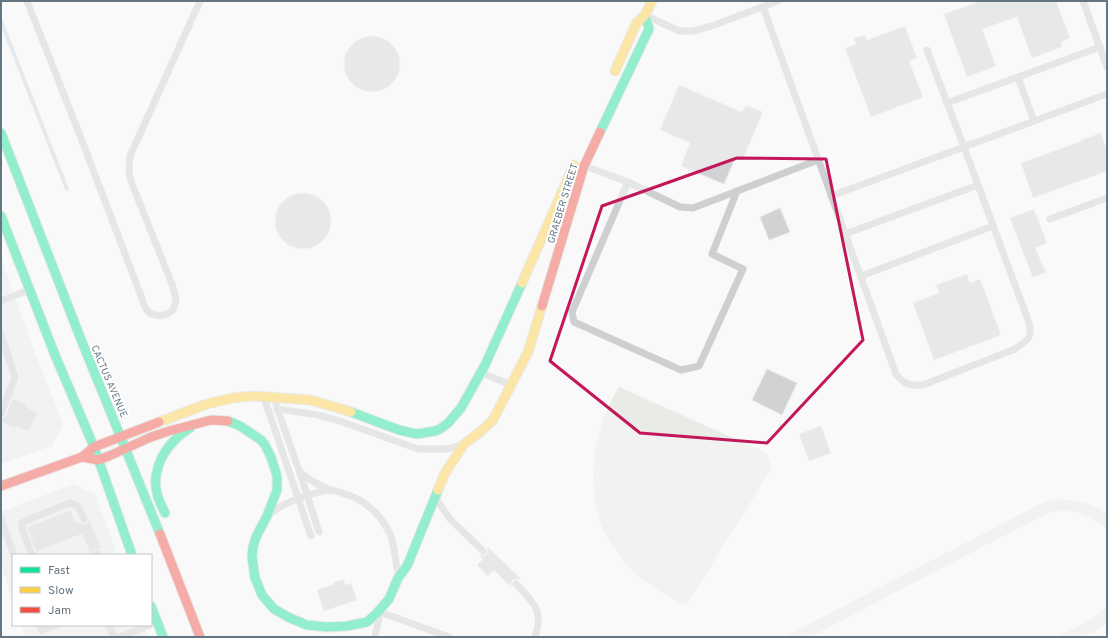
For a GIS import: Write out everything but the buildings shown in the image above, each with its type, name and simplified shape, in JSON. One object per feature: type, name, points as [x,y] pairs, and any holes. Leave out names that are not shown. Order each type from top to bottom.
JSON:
[{"type":"street","name":"GRAEBER STREET","points":[[611,80],[636,24],[646,15],[652,1]]},
{"type":"street","name":"GRAEBER STREET","points":[[380,612],[391,595],[398,577],[407,566],[445,473],[464,444],[493,420],[528,352],[584,166],[649,29],[646,15]]},
{"type":"street","name":"CACTUS AVENUE","points":[[1,133],[80,337],[126,448],[200,637]]},
{"type":"street","name":"GRAEBER STREET","points":[[94,447],[207,404],[224,399],[250,396],[268,396],[309,400],[333,406],[398,429],[417,434],[428,433],[440,429],[457,413],[485,365],[578,156]]},
{"type":"street","points":[[1,216],[55,355],[94,447],[132,554]]},
{"type":"street","points":[[82,458],[99,460],[173,430],[213,420],[222,420],[232,422],[262,441],[288,470]]},
{"type":"street","points":[[169,522],[156,491],[159,468],[164,454],[172,443],[195,425]]},
{"type":"street","points":[[1,486],[82,458],[94,447]]},
{"type":"street","points":[[267,448],[274,467],[278,488],[266,518],[262,523],[252,555],[252,571],[257,588],[265,603],[276,616],[289,625],[307,633],[339,633],[353,630],[380,612]]},
{"type":"street","points":[[171,537],[179,581]]},
{"type":"street","points":[[152,624],[163,637]]},
{"type":"lane","points":[[27,1],[81,138],[140,296],[146,309],[151,314],[165,316],[173,310],[176,300],[173,287],[131,181],[129,173],[130,156],[200,1]]},
{"type":"lane","points":[[646,15],[679,31],[693,31],[712,26],[778,1]]},
{"type":"lane","points":[[1083,1],[1107,67]]},
{"type":"lane","points":[[763,7],[896,374],[901,381],[916,386],[923,385],[1015,349],[1028,339],[1031,334],[1028,320],[927,50]]},
{"type":"lane","points":[[947,103],[1100,47]]},
{"type":"lane","points":[[1018,77],[1034,121]]},
{"type":"lane","points":[[831,196],[1107,94]]},
{"type":"lane","points":[[1,153],[24,193]]},
{"type":"lane","points":[[584,166],[628,182],[680,207],[693,208],[818,160]]},
{"type":"lane","points":[[628,182],[572,312],[574,322],[680,370],[699,366],[744,268],[712,254],[737,191]]},
{"type":"lane","points":[[845,234],[978,185]]},
{"type":"lane","points":[[1050,219],[1107,198]]},
{"type":"lane","points":[[860,276],[993,226]]},
{"type":"lane","points":[[1,301],[29,290]]},
{"type":"lane","points":[[1,334],[15,377],[1,414]]},
{"type":"lane","points":[[480,372],[511,384]]},
{"type":"lane","points":[[268,396],[277,409],[300,472],[318,532]]},
{"type":"lane","points":[[268,396],[288,470],[311,536]]},
{"type":"lane","points":[[277,409],[318,415],[418,449],[447,449],[464,444]]},
{"type":"lane","points":[[300,472],[312,481],[330,490],[351,496],[364,502],[376,511],[390,534],[398,577]]},
{"type":"lane","points":[[266,518],[283,505],[307,496],[330,490]]},
{"type":"lane","points":[[435,497],[450,519],[483,551]]},
{"type":"lane","points":[[32,554],[22,529],[22,523],[26,520],[70,503],[76,505],[84,519]]},
{"type":"lane","points":[[1,519],[14,554]]},
{"type":"lane","points":[[516,584],[535,604],[539,615],[539,627],[535,637]]},
{"type":"lane","points":[[375,637],[380,612],[449,637]]},
{"type":"lane","points":[[40,626],[42,630],[53,626]]},
{"type":"lane","points":[[109,626],[114,637]]},
{"type":"lane","points":[[120,637],[147,626]]},
{"type":"highlighted area","points":[[737,158],[826,159],[863,340],[767,443],[640,433],[550,361],[602,206]]},
{"type":"shaded area","points":[[1,258],[31,342],[63,424],[52,446],[1,464]]},
{"type":"shaded area","points":[[619,387],[767,453],[772,468],[686,606],[650,585],[630,569],[608,539],[598,514],[594,496],[594,458],[603,421],[610,403]]},
{"type":"shaded area","points":[[73,484],[96,495],[117,554],[12,554],[12,598],[1,567],[1,512]]},
{"type":"shaded area","points":[[1062,499],[1086,503],[1102,510],[1107,514],[1107,529],[1092,519],[1075,512],[1060,511],[1046,514],[810,637],[784,637],[1038,505],[1048,501]]},
{"type":"shaded area","points":[[1107,606],[1107,623],[1104,626],[1082,637],[1057,637],[1095,617]]},
{"type":"shaded area","points":[[21,626],[144,626],[148,637],[26,637]]},
{"type":"waterway","points":[[1,21],[67,189]]},
{"type":"traffic: fast","points":[[600,132],[649,29],[645,15]]},
{"type":"traffic: fast","points":[[1,133],[80,337],[160,534]]},
{"type":"traffic: fast","points":[[1,216],[55,355],[94,447],[132,554]]},
{"type":"traffic: fast","points":[[351,412],[399,430],[417,434],[435,431],[448,423],[461,408],[485,365],[522,283]]},
{"type":"traffic: fast","points":[[228,421],[240,426],[261,440],[271,457],[277,476],[277,490],[253,547],[252,557],[255,578],[262,595],[274,609],[307,625],[327,627],[347,626],[367,622],[377,613],[389,599],[398,578],[407,566],[438,490]]},
{"type":"traffic: fast","points":[[165,513],[158,498],[156,486],[159,465],[169,447],[179,436],[190,428]]},
{"type":"traffic: fast","points":[[152,609],[163,637]]},
{"type":"traffic: slow","points":[[615,71],[636,24],[645,15],[652,1]]},
{"type":"traffic: slow","points":[[522,283],[574,165]]},
{"type":"traffic: slow","points":[[438,490],[445,473],[464,444],[493,420],[528,352],[542,306]]},
{"type":"traffic: slow","points":[[159,422],[207,404],[233,398],[253,396],[310,400],[351,412]]},
{"type":"traffic: jam","points":[[542,306],[584,166],[600,132]]},
{"type":"traffic: jam","points":[[82,457],[98,460],[151,437],[169,431],[211,420],[228,421]]},
{"type":"traffic: jam","points":[[1,486],[82,457],[94,447],[159,422]]},
{"type":"traffic: jam","points":[[160,534],[200,637]]}]
